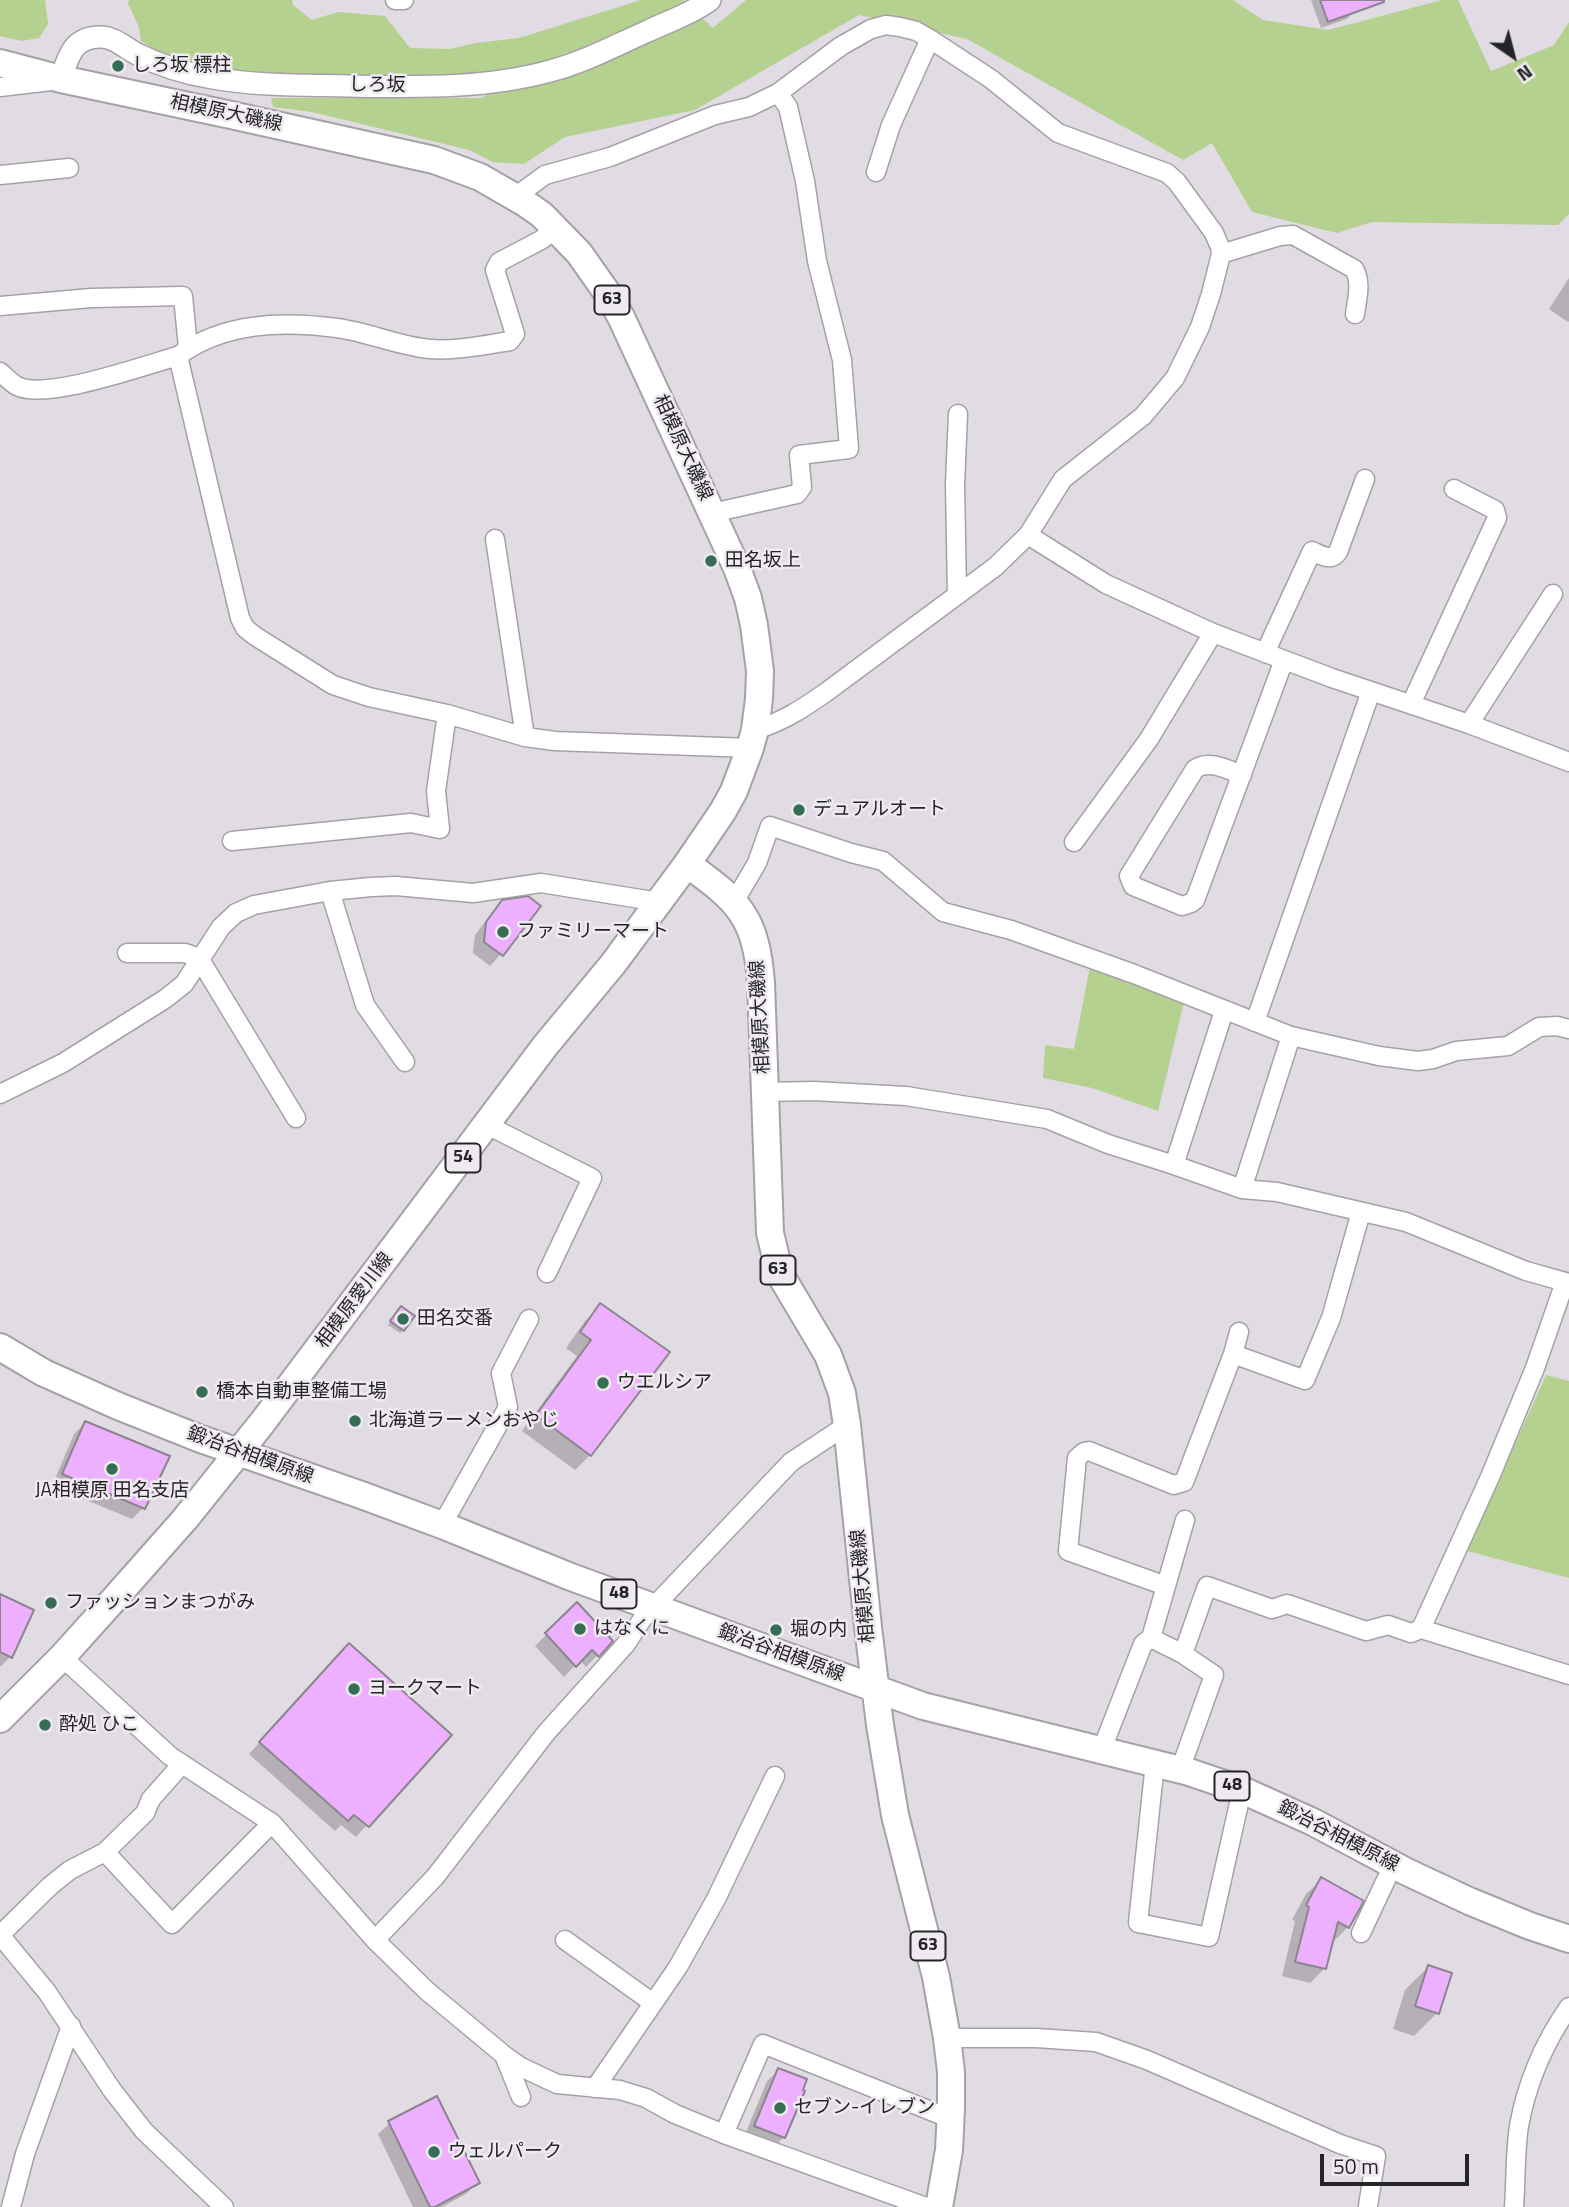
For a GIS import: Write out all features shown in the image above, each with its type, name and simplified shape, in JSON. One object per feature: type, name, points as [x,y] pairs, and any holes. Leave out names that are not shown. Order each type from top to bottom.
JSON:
[{"type":"main road","name":"相模原大磯線","points":[[0,63],[61,79],[434,160],[480,177],[515,197],[542,215],[589,265],[621,317],[712,513],[740,578],[754,625],[760,671],[752,739],[734,791],[687,864],[719,887],[734,902],[750,926],[759,958],[770,1233],[780,1274],[832,1363],[842,1392],[874,1688],[895,1815],[936,1977],[947,2038],[951,2072],[951,2119],[939,2207]]},
{"type":"main road","name":"相模原愛川線","points":[[0,1719],[62,1657],[185,1519],[239,1452],[545,1046],[612,964],[687,864]]},
{"type":"main road","name":"鍛冶谷相模原線","points":[[0,1347],[44,1373],[118,1406],[923,1706],[1168,1766],[1242,1790],[1313,1822],[1392,1865],[1469,1901],[1569,1939]]},
{"type":"street","points":[[395,0],[404,0]]},
{"type":"street","name":"しろ坂","points":[[61,79],[69,53],[80,42],[97,37],[111,38],[136,54],[174,69],[260,85],[422,87],[491,83],[553,71],[601,53],[676,20],[710,0]]},
{"type":"street","points":[[0,306],[91,298],[183,296],[183,352],[240,618],[245,628],[255,636],[333,685],[369,697],[447,714],[524,737],[575,743],[752,739],[799,712],[995,567],[1028,535],[1063,479],[1143,416],[1175,378],[1200,327],[1221,254],[1214,233],[1177,182],[1167,173],[1058,133],[991,79],[930,39],[916,31],[886,25],[871,29],[841,46],[779,93],[749,107],[715,115],[610,157],[545,175],[515,197]]},
{"type":"street","points":[[876,172],[891,125],[930,39]]},
{"type":"street","points":[[0,87],[61,79]]},
{"type":"street","points":[[712,513],[797,494],[802,487],[799,455],[849,449],[842,360],[817,261],[805,181],[788,107],[779,93]]},
{"type":"street","points":[[0,175],[69,168]]},
{"type":"street","points":[[0,372],[18,386],[35,390],[77,384],[183,352],[220,333],[273,324],[338,328],[432,349],[510,341],[515,334],[495,270],[499,262],[556,229]]},
{"type":"street","points":[[1221,254],[1280,236],[1293,235],[1349,265],[1357,273],[1355,314]]},
{"type":"street","points":[[957,594],[955,484],[958,414]]},
{"type":"street","points":[[1265,653],[1312,551],[1326,558],[1335,556],[1338,552],[1365,478]]},
{"type":"street","points":[[1411,704],[1497,518],[1491,507],[1454,489]]},
{"type":"street","points":[[1028,535],[1106,584],[1213,633],[1569,762]]},
{"type":"street","points":[[495,539],[524,737]]},
{"type":"street","points":[[1469,724],[1553,594]]},
{"type":"street","points":[[1074,842],[1149,739],[1213,633]]},
{"type":"street","points":[[1242,775],[1210,764],[1200,765],[1195,769],[1129,876],[1133,886],[1182,906],[1195,900],[1242,775],[1284,660]]},
{"type":"street","points":[[1255,1022],[1371,691]]},
{"type":"street","points":[[232,841],[411,822],[440,829],[436,791],[447,714]]},
{"type":"street","points":[[734,902],[757,863],[769,826],[883,861],[943,912],[1011,930],[1134,974],[1291,1036],[1379,1056],[1418,1061],[1456,1051],[1508,1046],[1539,1027],[1557,1026],[1569,1030]]},
{"type":"street","points":[[0,1094],[63,1063],[165,999],[184,984],[221,927],[236,913],[254,905],[330,891],[396,886],[473,894],[541,883],[659,902]]},
{"type":"street","points":[[330,891],[365,1004],[405,1062]]},
{"type":"street","points":[[127,953],[185,953],[199,958],[296,1118]]},
{"type":"street","points":[[1174,1165],[1224,1011]]},
{"type":"street","points":[[1242,1189],[1291,1036]]},
{"type":"street","points":[[764,1092],[814,1091],[894,1095],[1047,1119],[1108,1144],[1242,1189],[1277,1192],[1405,1222],[1442,1235],[1478,1253],[1567,1283],[1490,1478],[1421,1629]]},
{"type":"street","points":[[487,1125],[592,1178],[547,1273]]},
{"type":"street","points":[[1233,1353],[1306,1380],[1331,1318],[1361,1212]]},
{"type":"street","points":[[442,1525],[508,1407],[501,1373],[529,1319]]},
{"type":"street","points":[[1166,1586],[1068,1551],[1077,1458],[1089,1451],[1174,1485],[1184,1482],[1233,1353],[1238,1332]]},
{"type":"street","points":[[375,1940],[435,1877],[546,1733],[626,1644],[653,1607],[791,1462],[847,1425]]},
{"type":"street","points":[[1102,1749],[1143,1644],[1151,1638],[1185,1520]]},
{"type":"street","points":[[1183,1654],[1208,1586],[1272,1609],[1287,1604],[1366,1631],[1388,1625],[1412,1633],[1421,1629],[1569,1675]]},
{"type":"street","points":[[1151,1638],[1183,1654],[1214,1675],[1168,1766],[1138,1923],[1209,1937],[1242,1790]]},
{"type":"street","points":[[62,1657],[145,1735],[182,1764],[272,1823],[375,1940],[427,1991],[521,2067],[557,2084],[620,2090],[646,2098],[675,2114],[724,2134],[926,2207]]},
{"type":"street","points":[[182,1764],[151,1799],[145,1813],[105,1852],[70,1870],[0,1935],[47,1992],[112,2090],[144,2131],[213,2203]]},
{"type":"street","points":[[595,2088],[678,1967],[716,1899],[775,1776]]},
{"type":"street","points":[[105,1852],[172,1924],[272,1823]]},
{"type":"street","points":[[1361,1933],[1392,1865]]},
{"type":"street","points":[[565,1940],[653,2003]]},
{"type":"street","points":[[1514,2207],[1519,2127],[1532,2075],[1547,2042],[1569,2007]]},
{"type":"street","points":[[11,2207],[25,2154],[71,2026]]},
{"type":"street","points":[[947,2038],[1036,2038],[1096,2042],[1147,2060],[1340,2144],[1376,2156],[1368,2206]]},
{"type":"street","points":[[724,2134],[763,2044],[951,2119]]},
{"type":"street","points":[[504,2055],[521,2097]]},
{"type":"green space","points":[[0,0],[45,0],[48,24],[39,38],[21,41],[0,36]]},
{"type":"green space","points":[[129,0],[292,0],[293,5],[312,20],[338,12],[385,16],[410,48],[450,49],[519,38],[641,0],[683,0],[713,28],[746,0],[1233,0],[1263,20],[1328,30],[1442,0],[1458,0],[1491,71],[1554,45],[1569,22],[1569,214],[1558,225],[1372,222],[1337,233],[1252,212],[1212,143],[1183,160],[967,39],[859,15],[695,110],[565,137],[524,164],[493,162],[469,150],[312,112],[273,107],[271,98],[482,98],[491,92],[492,74],[363,76],[327,80],[194,64],[159,52],[141,41]]},
{"type":"green space","points":[[1090,966],[1184,1002],[1158,1111],[1092,1088],[1043,1078],[1045,1045],[1074,1049]]},
{"type":"green space","points":[[1546,1375],[1569,1381],[1569,1578],[1467,1551]]},
{"type":"building","points":[[1320,0],[1384,0],[1384,2],[1328,22]]},
{"type":"building","name":"ファミリーマート","points":[[528,896],[541,906],[503,956],[484,942],[486,922],[502,900]]},
{"type":"building","name":"ウエルシア","points":[[600,1303],[670,1352],[591,1456],[536,1415],[591,1340],[580,1332]]},
{"type":"building","name":"田名交番","points":[[401,1306],[415,1316],[404,1331],[390,1321]]},
{"type":"building","points":[[85,1421],[170,1456],[145,1509],[62,1474]]},
{"type":"building","points":[[0,1594],[34,1610],[12,1658],[0,1652]]},
{"type":"building","points":[[577,1602],[613,1641],[599,1657],[592,1650],[576,1667],[545,1633]]},
{"type":"building","name":"ヨークマート","points":[[349,1643],[452,1735],[369,1827],[354,1815],[348,1821],[259,1742]]},
{"type":"building","points":[[1321,1877],[1364,1901],[1349,1928],[1338,1922],[1326,1969],[1295,1962],[1309,1907],[1306,1905]]},
{"type":"building","points":[[1428,1965],[1452,1973],[1439,2014],[1415,2006]]},
{"type":"building","name":"セブン-イレブン","points":[[778,2068],[807,2079],[803,2090],[805,2091],[785,2138],[754,2126]]},
{"type":"building","name":"ウェルパーク","points":[[437,2096],[480,2183],[435,2207],[430,2207],[388,2121]]},
{"type":"place","name":"しろ坂 標柱","points":[[118,66]]},
{"type":"place","name":"田名坂上","points":[[711,561]]},
{"type":"place","name":"デュアルオート","points":[[799,810]]},
{"type":"place","name":"ファミリーマート","points":[[503,932]]},
{"type":"place","name":"田名交番","points":[[403,1319]]},
{"type":"place","name":"ウエルシア","points":[[603,1383]]},
{"type":"place","name":"橋本自動車整備工場","points":[[202,1392]]},
{"type":"place","name":"北海道ラーメンおやじ","points":[[355,1421]]},
{"type":"place","name":"JA相模原 田名支店","points":[[112,1469]]},
{"type":"place","name":"ファッションまつがみ","points":[[51,1603]]},
{"type":"place","name":"はなくに","points":[[580,1629]]},
{"type":"place","name":"堀の内","points":[[776,1630]]},
{"type":"place","name":"ヨークマート","points":[[354,1689]]},
{"type":"place","name":"酔処 ひこ","points":[[45,1725]]},
{"type":"place","name":"セブン-イレブン","points":[[780,2108]]},
{"type":"place","name":"ウェルパーク","points":[[434,2152]]}]
